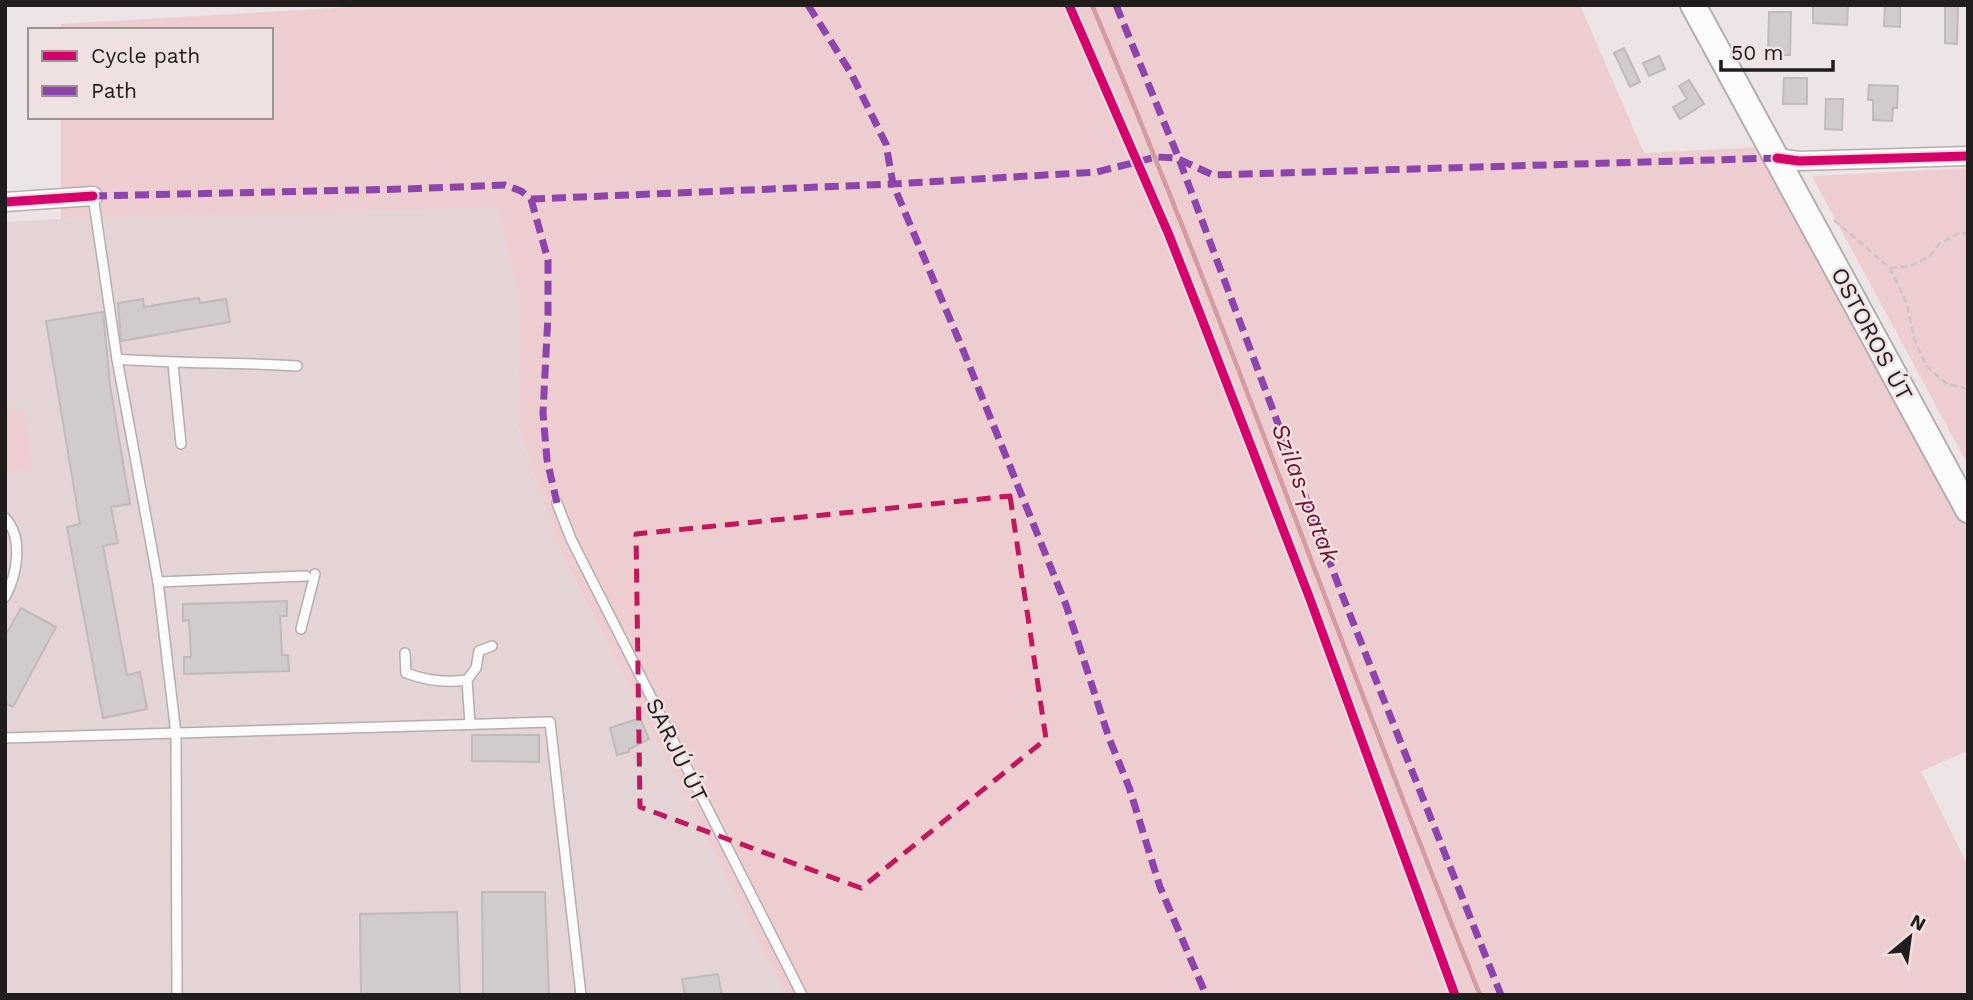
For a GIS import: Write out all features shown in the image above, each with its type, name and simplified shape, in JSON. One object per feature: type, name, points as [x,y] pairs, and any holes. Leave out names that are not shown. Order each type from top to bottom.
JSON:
[{"type":"main road","name":"OSTOROS ÚT","points":[[1693,5],[1968,510]]},
{"type":"street","points":[[1777,158],[1800,161],[1968,156]]},
{"type":"street","points":[[5,202],[93,196]]},
{"type":"lane","points":[[93,196],[117,359],[158,582],[177,733],[177,995]]},
{"type":"lane","points":[[117,359],[173,364],[226,362],[297,366]]},
{"type":"lane","points":[[173,364],[181,444]]},
{"type":"lane","name":"SARJÚ ÚT","points":[[557,503],[571,539],[802,995]]},
{"type":"lane","points":[[5,518],[12,525],[16,562],[12,586],[5,597]]},
{"type":"lane","points":[[158,582],[309,580],[301,629]]},
{"type":"lane","points":[[470,724],[467,680],[476,668],[479,651],[492,646]]},
{"type":"lane","points":[[405,653],[406,673],[435,681],[467,680]]},
{"type":"lane","points":[[5,738],[550,722],[581,995]]},
{"type":"path","points":[[1825,213],[1890,268],[1907,304],[1914,338],[1926,366],[1947,384],[1968,389]]},
{"type":"path","points":[[1890,268],[1910,266],[1930,256],[1939,244],[1959,233],[1968,233]]},
{"type":"highlighted area","points":[[1010,496],[1046,739],[861,888],[640,807],[636,534]]},
{"type":"shaded area","points":[[387,5],[1580,5],[1644,153],[1765,147],[1968,522],[1968,751],[1921,771],[1968,866],[1968,995],[786,995],[559,549],[518,425],[520,303],[497,207],[61,219],[61,119],[273,119],[273,28],[61,28],[61,24]]},
{"type":"shaded area","points":[[1968,168],[1968,465],[1812,176]]},
{"type":"shaded area","points":[[497,206],[520,303],[518,426],[559,549],[786,995],[5,995],[5,222]]},
{"type":"shaded area","points":[[25,410],[33,469],[5,473],[5,413]]},
{"type":"building","points":[[1813,5],[1848,5],[1847,25],[1813,23]]},
{"type":"building","points":[[1885,5],[1900,5],[1900,27],[1884,26]]},
{"type":"building","points":[[1945,5],[1958,5],[1957,44],[1945,43]]},
{"type":"building","points":[[1769,12],[1791,12],[1790,55],[1768,55]]},
{"type":"building","points":[[1624,48],[1640,82],[1630,87],[1614,53]]},
{"type":"building","points":[[1659,56],[1665,69],[1649,76],[1643,63]]},
{"type":"building","points":[[1784,78],[1807,78],[1807,104],[1783,104]]},
{"type":"building","points":[[1689,80],[1704,104],[1680,119],[1673,107],[1687,99],[1679,86]]},
{"type":"building","points":[[1869,85],[1898,86],[1897,108],[1893,108],[1892,121],[1873,120],[1873,100],[1868,100]]},
{"type":"building","points":[[1826,99],[1843,99],[1842,130],[1825,129]]},
{"type":"building","points":[[199,298],[200,303],[226,299],[230,322],[121,341],[118,303],[143,299],[144,307]]},
{"type":"building","points":[[103,312],[110,385],[130,504],[111,507],[118,543],[103,546],[127,675],[140,672],[147,709],[103,718],[67,527],[80,524],[46,321]]},
{"type":"building","points":[[287,601],[287,616],[280,616],[282,655],[288,655],[289,671],[184,674],[184,657],[191,657],[189,620],[183,621],[183,604]]},
{"type":"building","points":[[21,608],[56,627],[13,707],[5,703],[5,636]]},
{"type":"building","points":[[640,718],[649,739],[629,749],[629,752],[617,755],[610,728]]},
{"type":"building","points":[[472,735],[539,735],[539,762],[472,761]]},
{"type":"building","points":[[482,892],[545,892],[549,995],[483,995]]},
{"type":"building","points":[[457,912],[460,995],[361,995],[360,914]]},
{"type":"building","points":[[718,974],[722,995],[685,995],[682,979]]},
{"type":"waterway","name":"Szilas-patak","points":[[1092,5],[1192,251],[1480,995]]},
{"type":"marked path","points":[[808,5],[851,73],[886,144],[893,184],[1066,605],[1109,738],[1129,787],[1160,887],[1206,995]]},
{"type":"marked path","points":[[1116,5],[1179,159],[1341,592],[1501,995]]},
{"type":"marked path","points":[[531,199],[893,184],[1097,172],[1156,157],[1176,158],[1213,175],[1777,158]]},
{"type":"marked path","points":[[93,196],[505,185],[521,191],[531,199]]},
{"type":"marked path","points":[[531,199],[548,260],[543,413],[547,460],[557,503]]},
{"type":"cycle path","points":[[1069,5],[1169,235],[1200,314],[1310,599],[1455,995]]},
{"type":"cycle path","points":[[1777,158],[1799,161],[1968,156]]},
{"type":"cycle path","points":[[5,202],[93,196]]}]
